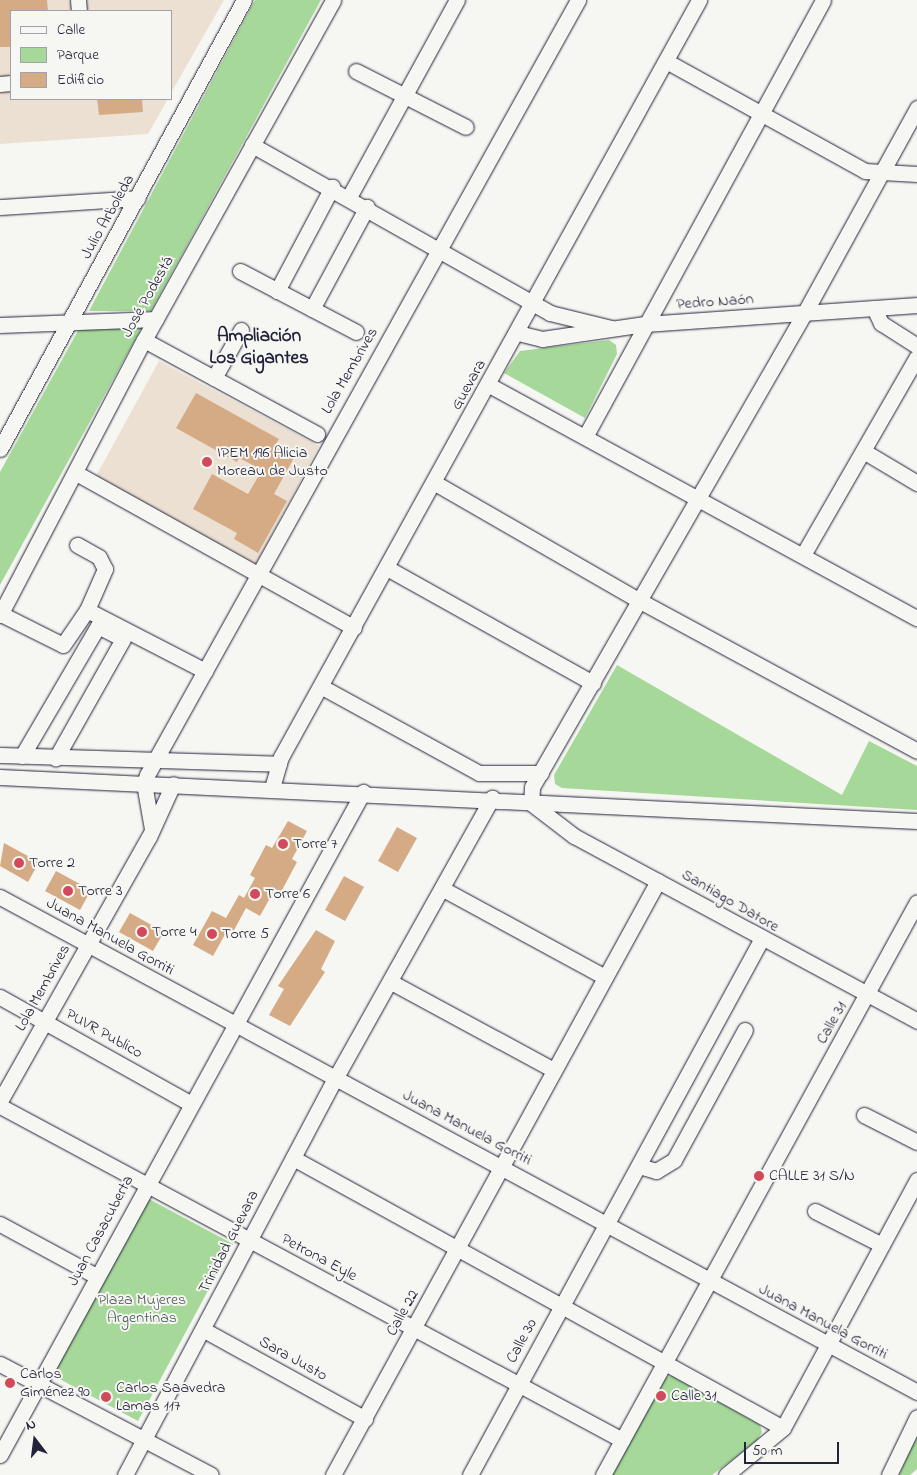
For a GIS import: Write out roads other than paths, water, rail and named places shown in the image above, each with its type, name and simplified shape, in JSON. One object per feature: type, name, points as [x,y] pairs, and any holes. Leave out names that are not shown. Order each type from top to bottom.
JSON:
[{"type":"street","name":"Julio Arboleda","points":[[0,449],[244,0]]},
{"type":"street","name":"José Podestá","points":[[0,614],[76,473],[144,340],[333,0]]},
{"type":"street","points":[[348,197],[457,0]]},
{"type":"street","name":"Lola Membrives","points":[[144,783],[578,0]]},
{"type":"street","name":"Guevara","points":[[272,788],[279,764],[534,304],[699,0]]},
{"type":"street","points":[[586,435],[823,0]]},
{"type":"street","points":[[666,61],[865,171],[880,174],[917,174]]},
{"type":"street","points":[[356,71],[466,127]]},
{"type":"street","points":[[531,802],[532,787],[805,312],[917,108]]},
{"type":"street","points":[[252,144],[367,207],[534,304],[564,319],[611,328]]},
{"type":"street","points":[[277,291],[332,188]]},
{"type":"street","points":[[0,208],[138,198]]},
{"type":"street","points":[[312,309],[367,207]]},
{"type":"street","points":[[240,272],[356,332]]},
{"type":"street","name":"Pedro Naón","points":[[518,332],[542,340],[646,324],[917,305]]},
{"type":"street","points":[[874,308],[881,323],[917,346]]},
{"type":"street","points":[[0,325],[156,319]]},
{"type":"street","points":[[214,378],[242,330]]},
{"type":"street","points":[[144,340],[317,434]]},
{"type":"street","points":[[803,555],[865,452],[917,356]]},
{"type":"street","points":[[489,385],[586,435],[698,500],[917,618]]},
{"type":"street","points":[[865,452],[917,483]]},
{"type":"street","points":[[76,473],[257,577],[354,628]]},
{"type":"street","points":[[434,483],[640,601],[917,751]]},
{"type":"street","points":[[0,614],[63,645],[87,610],[105,569],[99,557],[77,546]]},
{"type":"street","points":[[387,568],[593,683]]},
{"type":"street","points":[[87,610],[205,671]]},
{"type":"street","points":[[22,756],[98,626],[123,639],[56,758]]},
{"type":"street","points":[[322,687],[479,773],[541,773]]},
{"type":"street","points":[[0,755],[156,762],[279,764]]},
{"type":"street","points":[[0,777],[492,798],[531,802],[917,821]]},
{"type":"street","points":[[144,783],[152,829]]},
{"type":"street","name":"Lola Membrives","points":[[0,1101],[152,829],[173,784]]},
{"type":"street","name":"Juan Casacuberta","points":[[0,1455],[190,1102],[362,792]]},
{"type":"street","name":"Trinidad Guevara","points":[[125,1475],[204,1330],[248,1240],[336,1077],[391,982],[492,798]]},
{"type":"street","name":"Santiago Datore","points":[[531,802],[574,836],[658,881],[760,940],[917,1021]]},
{"type":"street","name":"Calle 22","points":[[333,1475],[658,881]]},
{"type":"street","points":[[442,889],[605,977]]},
{"type":"street","name":"Juana Manuela Gorriti","points":[[0,897],[917,1392]]},
{"type":"street","name":"Calle 31","points":[[603,1475],[868,995],[917,902]]},
{"type":"street","name":"Calle 30","points":[[470,1475],[760,940]]},
{"type":"street","points":[[391,982],[554,1070]]},
{"type":"street","name":"PUVR Publico","points":[[0,997],[190,1102]]},
{"type":"street","points":[[639,1166],[656,1171],[674,1160],[745,1030]]},
{"type":"street","name":"Petrona Eyle","points":[[0,1106],[518,1387],[622,1440]]},
{"type":"street","points":[[864,1115],[917,1142]]},
{"type":"street","points":[[293,1158],[783,1428]]},
{"type":"street","points":[[726,1475],[783,1428],[917,1180]]},
{"type":"street","points":[[815,1211],[882,1245]]},
{"type":"street","points":[[0,1224],[96,1276]]},
{"type":"street","name":"Sara Justo","points":[[204,1330],[365,1419]]},
{"type":"street","points":[[0,1364],[40,1382],[211,1475]]},
{"type":"street","points":[[889,1475],[917,1417]]},
{"type":"place","name":"IPEM 196 Alicia Moreau de Justo","points":[[207,462]]},
{"type":"place","name":"Torre 7","points":[[283,844]]},
{"type":"place","name":"Torre 2","points":[[19,863]]},
{"type":"place","name":"Torre 3","points":[[68,891]]},
{"type":"place","name":"Torre 6","points":[[255,894]]},
{"type":"place","name":"Torre 4","points":[[142,932]]},
{"type":"place","name":"Torre 5","points":[[212,934]]},
{"type":"place","name":"CALLE 31 S/N","points":[[759,1176]]},
{"type":"place","name":"Carlos Giménez 90","points":[[10,1383]]},
{"type":"place","name":"Calle 31","points":[[661,1396]]},
{"type":"place","name":"Carlos Saavedra Lamas 117","points":[[106,1397]]},
{"type":"district","name":"Ampliación Los Gigantes","points":[[259,348]]},
{"type":"park label","name":"Plaza Mujeres Argentinas","points":[[142,1309]]}]
